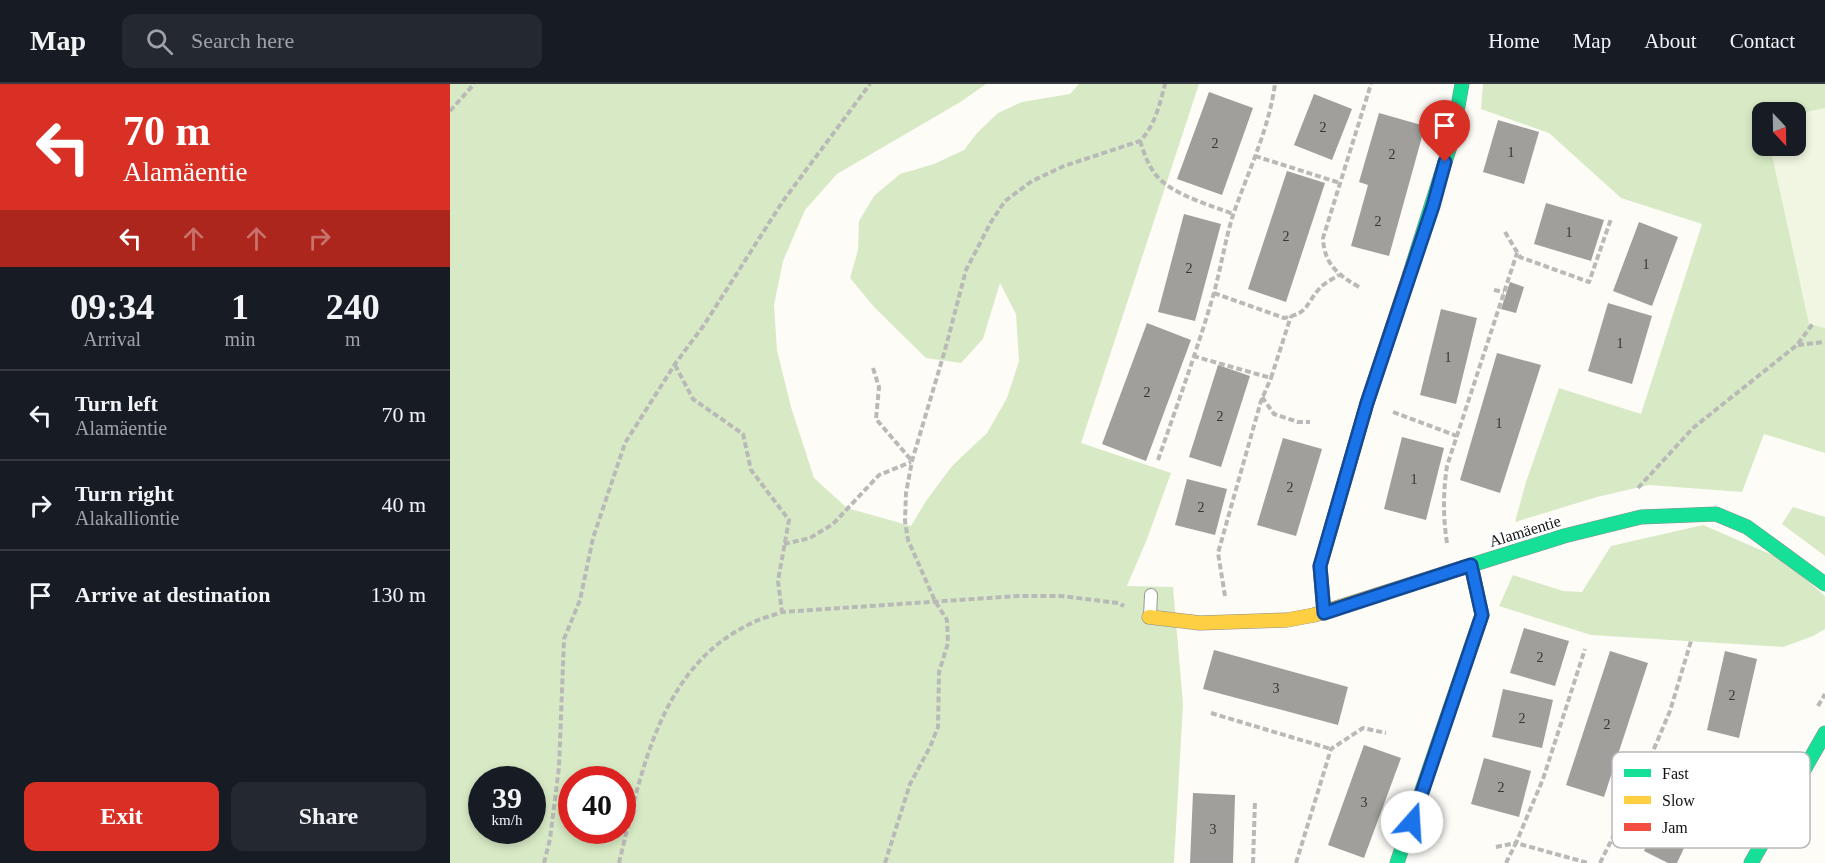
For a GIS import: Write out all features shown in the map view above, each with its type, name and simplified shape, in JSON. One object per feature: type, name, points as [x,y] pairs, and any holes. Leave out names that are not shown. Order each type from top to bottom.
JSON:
[{"type":"street","points":[[1324,613],[1320,566],[1367,403],[1433,206],[1452,140],[1462,84]]},
{"type":"street","name":"Alamäentie","points":[[1149,617],[1200,623],[1287,620],[1324,613],[1564,536],[1641,517],[1716,514],[1747,527],[1825,584]]},
{"type":"street","points":[[1397,863],[1482,615],[1471,565]]},
{"type":"street","points":[[1810,759],[1825,733]]},
{"type":"street","points":[[1751,863],[1760,848]]},
{"type":"lane","points":[[1149,617],[1151,596]]},
{"type":"path","points":[[450,111],[474,84]]},
{"type":"path","points":[[544,863],[550,839],[559,767],[564,639],[580,600],[593,538],[625,443],[675,364],[704,326],[783,201],[870,84]]},
{"type":"path","points":[[885,863],[910,784],[938,727],[939,672],[948,643],[946,620],[908,540],[905,521],[906,493],[912,461],[966,270],[991,222],[1005,201],[1032,181],[1064,165],[1140,141],[1147,134],[1154,119],[1166,84]]},
{"type":"path","points":[[1158,460],[1214,292],[1221,254],[1274,97],[1275,84]]},
{"type":"path","points":[[1359,287],[1339,275],[1323,252],[1323,238],[1371,84]]},
{"type":"path","points":[[1140,141],[1157,177],[1180,193],[1233,214]]},
{"type":"path","points":[[1255,156],[1340,183]]},
{"type":"path","points":[[1505,232],[1520,257],[1589,282],[1611,219]]},
{"type":"path","points":[[1454,570],[1444,522],[1447,466],[1517,253]]},
{"type":"path","points":[[1214,292],[1284,318],[1296,316],[1305,309],[1320,288],[1339,275]]},
{"type":"path","points":[[1494,290],[1504,292]]},
{"type":"path","points":[[1225,596],[1218,553],[1262,398],[1272,378],[1290,316]]},
{"type":"path","points":[[1640,486],[1693,428],[1797,345],[1814,322]]},
{"type":"path","points":[[1797,345],[1825,342]]},
{"type":"path","points":[[1193,356],[1272,378]]},
{"type":"path","points":[[675,364],[693,399],[743,434],[751,470],[789,520],[778,581],[782,612]]},
{"type":"path","points":[[873,368],[879,387],[876,419],[912,461]]},
{"type":"path","points":[[1262,398],[1274,414],[1298,422],[1310,422]]},
{"type":"path","points":[[1367,403],[1457,436]]},
{"type":"path","points":[[784,544],[810,538],[833,524],[879,475],[912,461]]},
{"type":"path","points":[[619,863],[639,783],[657,730],[673,694],[694,668],[720,643],[752,623],[782,612],[1018,596],[1061,596],[1118,603],[1149,617]]},
{"type":"path","points":[[1653,752],[1670,711],[1691,641]]},
{"type":"path","points":[[1506,863],[1543,779],[1585,649]]},
{"type":"path","points":[[1211,713],[1331,749]]},
{"type":"path","points":[[1296,863],[1331,749],[1364,728],[1386,733]]},
{"type":"path","points":[[1253,863],[1254,800]]},
{"type":"path","points":[[1600,863],[1612,839]]},
{"type":"path","points":[[1496,847],[1516,843],[1588,863]]},
{"type":"green space","points":[[450,84],[986,84],[962,101],[837,174],[805,210],[783,261],[774,305],[777,350],[791,407],[814,478],[847,508],[911,526],[952,466],[987,433],[1007,398],[1019,361],[1016,314],[1000,283],[983,339],[961,363],[926,358],[875,308],[850,278],[858,250],[859,221],[874,196],[900,174],[934,164],[964,150],[977,133],[998,113],[1022,102],[1070,94],[1079,84],[1199,84],[1081,443],[1171,473],[1127,586],[1173,587],[1183,704],[1174,863],[450,863]]},
{"type":"green space","points":[[1483,84],[1825,84],[1825,453],[1764,434],[1742,492],[1649,485],[1597,497],[1515,522],[1526,482],[1559,388],[1641,414],[1702,224],[1621,198],[1549,133],[1481,109]]},
{"type":"green space","points":[[1825,108],[1825,328],[1809,324],[1772,156],[1806,156],[1806,112]]},
{"type":"green space","points":[[1793,507],[1825,517],[1825,556],[1782,524]]},
{"type":"green space","points":[[1703,525],[1784,560],[1825,596],[1825,629],[1783,647],[1591,635],[1499,606],[1513,575],[1563,591],[1582,592],[1611,546]]},
{"type":"building","points":[[1209,92],[1253,108],[1222,195],[1177,179]]},
{"type":"building","points":[[1314,94],[1352,109],[1332,160],[1294,145]]},
{"type":"building","points":[[1379,113],[1425,126],[1389,256],[1351,246],[1368,185],[1359,182]]},
{"type":"building","points":[[1498,120],[1539,132],[1524,184],[1483,172]]},
{"type":"building","points":[[1287,171],[1325,183],[1286,302],[1248,289]]},
{"type":"building","points":[[1546,203],[1604,220],[1591,261],[1534,244]]},
{"type":"building","points":[[1184,214],[1221,224],[1195,321],[1158,312]]},
{"type":"building","points":[[1639,222],[1678,237],[1652,306],[1613,291]]},
{"type":"building","points":[[1510,282],[1524,287],[1516,313],[1501,309]]},
{"type":"building","points":[[1608,303],[1652,316],[1632,384],[1588,371]]},
{"type":"building","points":[[1441,309],[1477,318],[1456,404],[1420,395]]},
{"type":"building","points":[[1147,323],[1191,340],[1146,461],[1102,444]]},
{"type":"building","points":[[1497,353],[1541,365],[1500,493],[1460,480]]},
{"type":"building","points":[[1218,365],[1250,376],[1221,467],[1189,457]]},
{"type":"building","points":[[1402,437],[1444,448],[1426,520],[1384,509]]},
{"type":"building","points":[[1283,438],[1322,449],[1296,536],[1257,525]]},
{"type":"building","points":[[1187,479],[1227,489],[1215,535],[1175,525]]},
{"type":"building","points":[[1524,628],[1569,641],[1555,686],[1510,673]]},
{"type":"building","points":[[1214,650],[1348,687],[1338,725],[1203,689]]},
{"type":"building","points":[[1610,651],[1648,663],[1619,752],[1612,752],[1612,773],[1604,797],[1566,785]]},
{"type":"building","points":[[1725,651],[1757,659],[1739,738],[1707,730]]},
{"type":"building","points":[[1503,689],[1553,700],[1542,748],[1492,737]]},
{"type":"building","points":[[1364,745],[1401,758],[1364,858],[1328,845]]},
{"type":"building","points":[[1484,758],[1531,771],[1519,817],[1471,804]]},
{"type":"building","points":[[1193,793],[1235,795],[1233,863],[1190,863]]},
{"type":"building","points":[[1645,848],[1684,848],[1677,863],[1668,863],[1644,851]]},
{"type":"traffic: fast","points":[[1410,273],[1452,140],[1462,84]]},
{"type":"traffic: fast","points":[[1462,568],[1564,536],[1641,517],[1716,514],[1747,527],[1825,584]]},
{"type":"traffic: fast","points":[[1397,863],[1482,615],[1471,565]]},
{"type":"traffic: fast","points":[[1810,759],[1825,733]]},
{"type":"traffic: fast","points":[[1751,863],[1760,848]]},
{"type":"traffic: slow","points":[[1149,617],[1200,623],[1287,620],[1314,615],[1462,568]]},
{"type":"traffic: jam","points":[[1324,613],[1320,566],[1367,403],[1410,273]]},
{"type":"route","points":[[1412,822],[1482,615],[1471,565],[1324,613],[1320,566],[1367,403],[1433,206],[1445,162]]}]
